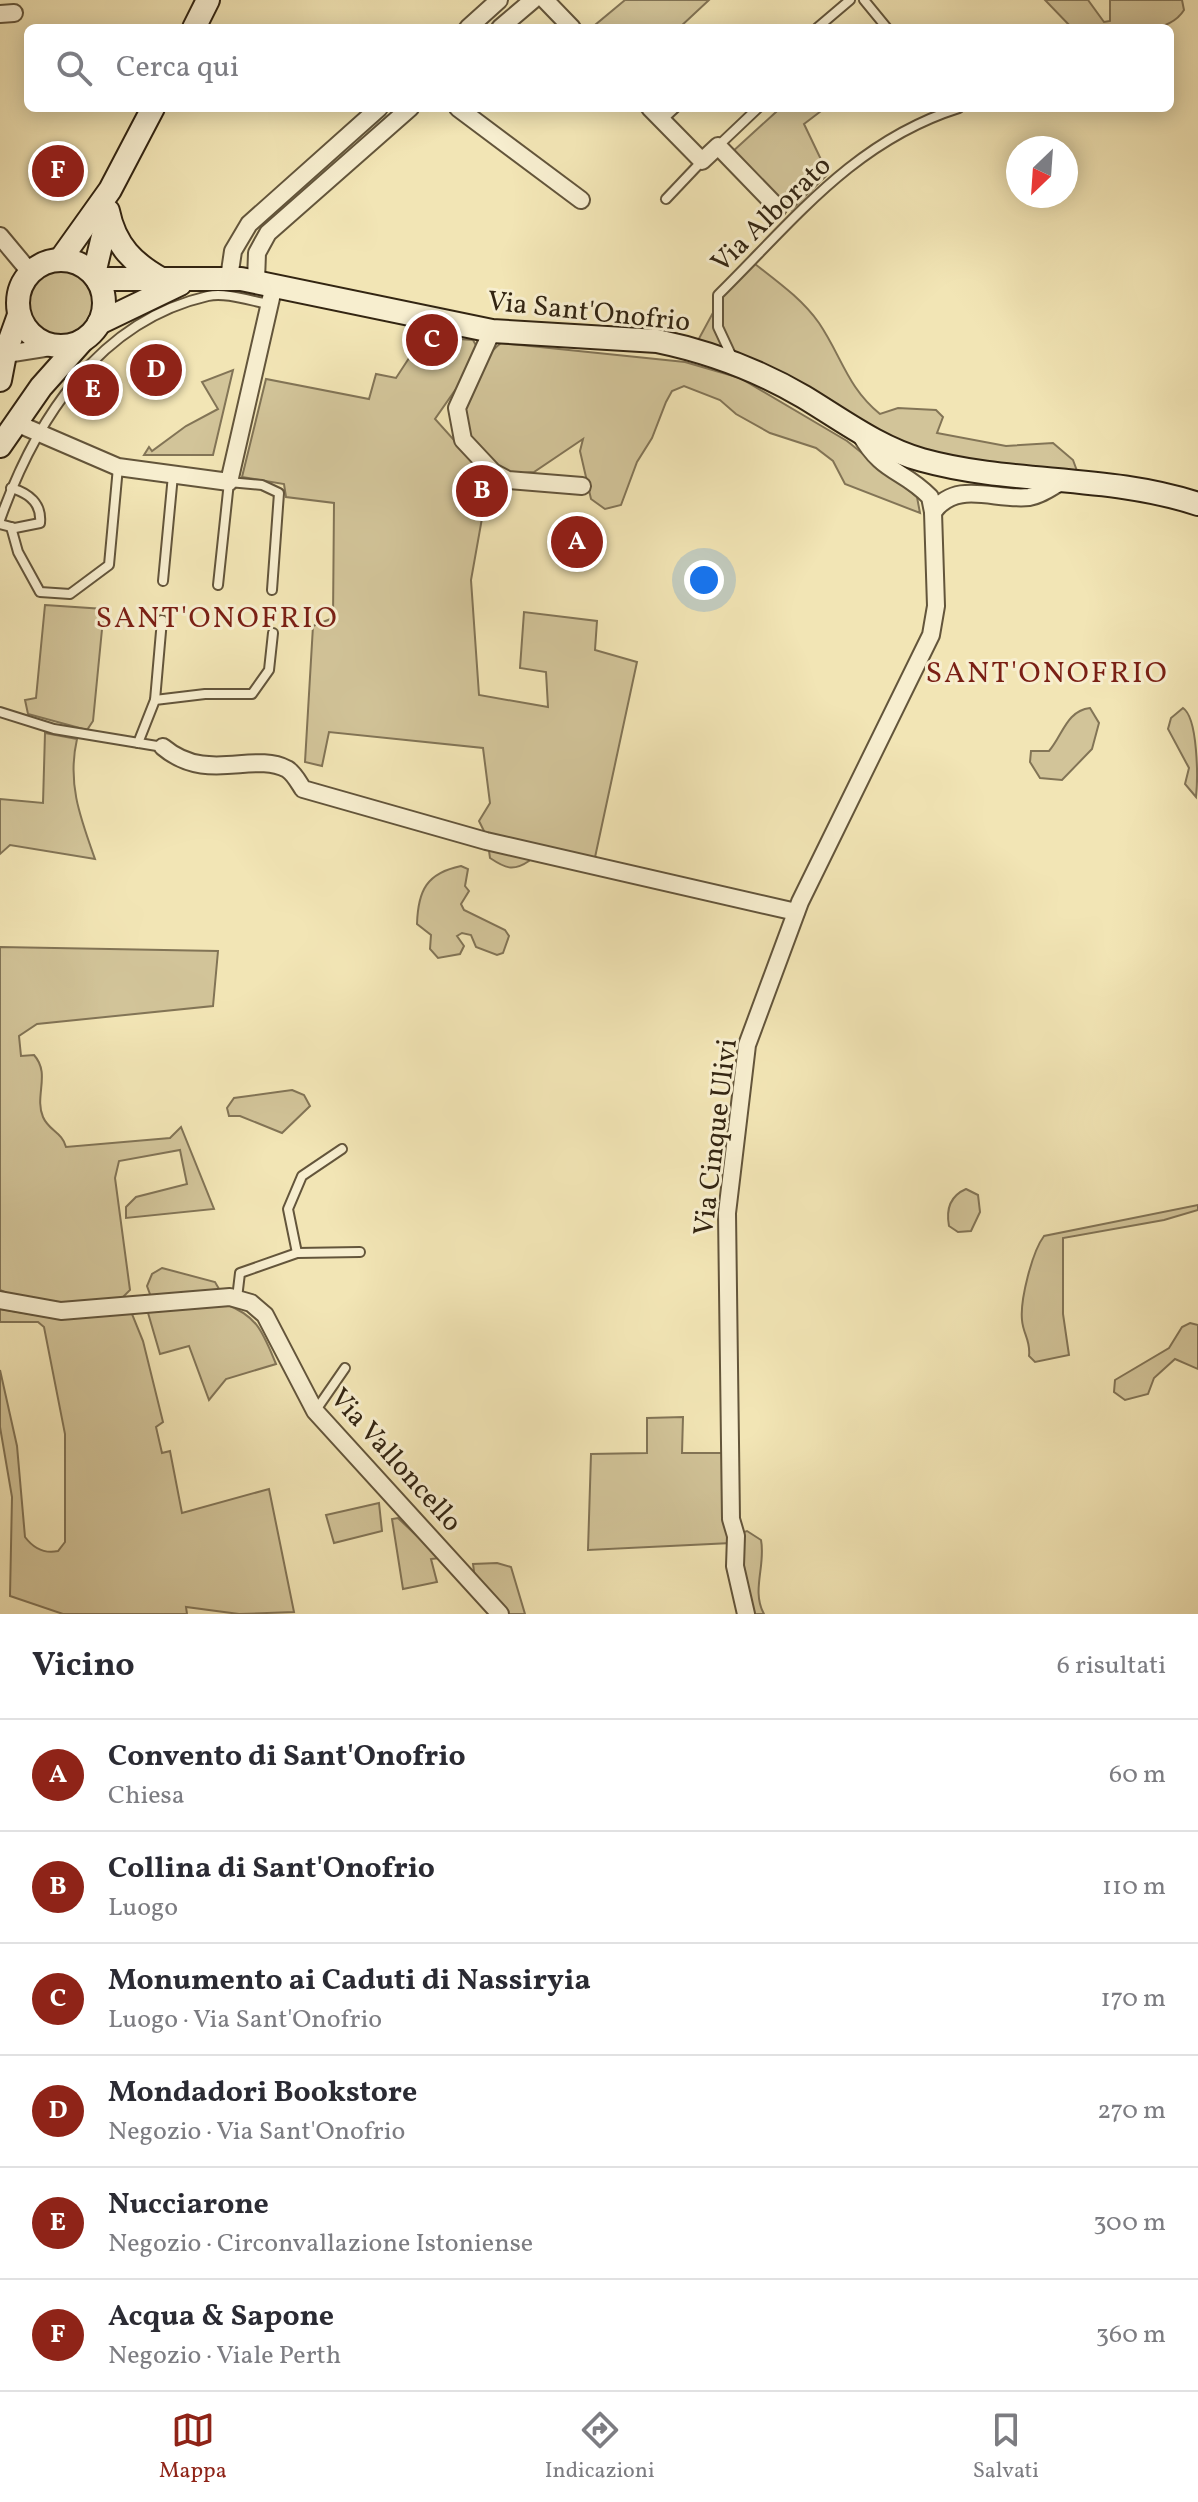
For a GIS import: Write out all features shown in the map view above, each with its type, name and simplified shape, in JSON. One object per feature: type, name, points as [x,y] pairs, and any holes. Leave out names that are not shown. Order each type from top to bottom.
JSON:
[{"type":"street","points":[[196,24],[208,0]]},
{"type":"street","points":[[472,24],[499,0]]},
{"type":"street","points":[[505,24],[533,0]]},
{"type":"street","points":[[545,0],[568,24]]},
{"type":"street","points":[[60,260],[109,201],[151,112]]},
{"type":"street","points":[[16,423],[118,467],[229,482],[266,290],[257,253],[268,233],[406,112]]},
{"type":"street","points":[[463,112],[581,200]]},
{"type":"street","points":[[229,278],[233,251],[249,224],[373,113],[381,134]]},
{"type":"street","points":[[656,114],[702,161],[718,146],[778,208]]},
{"type":"street","points":[[0,446],[41,387],[99,323],[104,301],[96,277],[109,201]]},
{"type":"street","points":[[109,201],[118,241],[134,262],[165,280]]},
{"type":"street","points":[[0,237],[30,272]]},
{"type":"street","points":[[0,380],[2,355],[19,315],[19,292],[30,272],[49,261],[60,260],[84,266],[96,277]]},
{"type":"street","name":"Via Sant'Onofrio","points":[[96,277],[189,281],[229,278],[266,290],[492,331],[657,341],[735,362],[801,395],[879,444],[921,460],[1125,486],[1196,501]]},
{"type":"street","name":"Via Sant'Onofrio","points":[[99,323],[189,281]]},
{"type":"street","points":[[19,315],[33,336],[57,346]]},
{"type":"street","points":[[492,331],[457,408],[463,440],[493,472],[508,480],[582,486]]},
{"type":"street","points":[[2,355],[82,341]]},
{"type":"street","points":[[858,431],[871,453],[886,468],[930,497],[933,512]]},
{"type":"street","points":[[933,512],[942,500],[951,496],[971,492],[1026,497],[1039,495],[1064,480]]},
{"type":"street","name":"Via Cinque Ulivi","points":[[746,1614],[735,1566],[736,1536],[731,1519],[728,1469],[727,1213],[747,1045],[796,912],[931,635],[936,606],[933,512]]},
{"type":"street","points":[[165,747],[194,764],[271,765],[288,769],[303,789],[486,841],[796,912]]},
{"type":"street","points":[[0,1300],[61,1311],[237,1298]]},
{"type":"street","name":"Via Valloncello","points":[[237,1298],[255,1304],[265,1315],[315,1411],[500,1614]]},
{"type":"lane","points":[[822,24],[850,0]]},
{"type":"lane","points":[[864,0],[884,24]]},
{"type":"lane","points":[[718,146],[754,112]]},
{"type":"lane","name":"Via Alborato","points":[[735,362],[718,327],[718,295],[839,174],[881,141],[910,125],[947,112]]},
{"type":"lane","points":[[666,199],[702,161]]},
{"type":"lane","points":[[11,488],[32,498],[41,514],[40,523],[28,528],[11,527],[0,522],[11,488],[28,450],[41,434],[54,406],[80,373],[111,345],[159,315],[211,295],[266,290]]},
{"type":"lane","points":[[11,527],[18,552],[40,592],[70,594],[109,565],[118,467]]},
{"type":"lane","points":[[163,581],[173,474]]},
{"type":"lane","points":[[218,585],[229,482],[262,485],[279,493],[272,590]]},
{"type":"lane","points":[[138,743],[155,700],[162,620]]},
{"type":"lane","points":[[155,700],[205,694],[252,694],[269,670],[273,633]]},
{"type":"lane","points":[[0,712],[54,729],[165,747]]},
{"type":"lane","points":[[297,1253],[288,1209],[302,1176],[342,1149]]},
{"type":"lane","points":[[237,1298],[240,1273],[297,1253],[360,1252]]},
{"type":"lane","points":[[315,1411],[345,1368]]},
{"type":"shaded area","points":[[625,0],[709,0],[683,24],[596,24]]},
{"type":"shaded area","points":[[1045,0],[1088,0],[1104,22],[1110,21],[1110,0],[1182,0],[1184,10],[1167,24],[1068,24]]},
{"type":"shaded area","points":[[776,112],[820,112],[804,124],[828,174],[791,210],[731,153]]},
{"type":"shaded area","points":[[755,264],[812,314],[852,382],[880,414],[898,408],[936,410],[943,417],[937,433],[1006,446],[1053,443],[1073,460],[1077,471],[994,466],[915,454],[696,344],[722,296]]},
{"type":"shaded area","points":[[61,269],[74,271],[85,279],[93,290],[93,316],[85,327],[74,335],[61,337],[48,335],[37,327],[29,316],[27,303],[29,290],[37,279],[48,271]]},
{"type":"shaded area","points":[[444,338],[473,340],[478,349],[465,376],[435,419],[489,479],[471,580],[479,695],[548,707],[546,672],[520,668],[524,612],[597,621],[595,650],[637,662],[594,862],[530,848],[529,861],[514,868],[490,858],[487,837],[479,821],[490,803],[483,748],[329,732],[322,766],[305,762],[313,626],[333,618],[334,503],[286,497],[284,484],[242,477],[266,379],[369,399],[376,374],[396,378],[413,352],[429,353]]},
{"type":"shaded area","points":[[501,343],[685,362],[740,378],[847,441],[917,497],[920,513],[845,484],[833,461],[816,448],[770,433],[736,414],[720,400],[684,386],[672,391],[666,402],[652,438],[637,462],[621,505],[605,509],[591,499],[580,451],[583,439],[534,472],[508,474],[460,433],[478,372]]},
{"type":"shaded area","points":[[233,370],[213,455],[144,455],[149,447],[152,451],[186,426],[218,409],[202,382]]},
{"type":"shaded area","points":[[45,605],[104,609],[93,721],[87,730],[28,714],[25,700],[36,698]]},
{"type":"shaded area","points":[[1090,708],[1099,723],[1092,749],[1062,780],[1040,778],[1030,762],[1031,751],[1049,751],[1070,719]]},
{"type":"shaded area","points":[[1183,708],[1192,723],[1194,736],[1196,797],[1185,784],[1189,768],[1168,729],[1171,718]]},
{"type":"shaded area","points":[[45,733],[77,739],[74,785],[95,859],[10,845],[0,854],[0,799],[43,803]]},
{"type":"shaded area","points":[[461,866],[468,869],[465,886],[469,891],[461,904],[464,910],[505,930],[509,936],[503,953],[497,955],[476,947],[471,935],[462,933],[457,936],[464,946],[460,954],[438,958],[430,949],[431,935],[417,924],[422,893],[432,878]]},
{"type":"shaded area","points":[[0,947],[218,951],[213,1006],[37,1024],[19,1036],[21,1056],[34,1055],[39,1062],[43,1117],[66,1147],[170,1138],[181,1127],[214,1209],[126,1218],[126,1207],[136,1197],[187,1184],[180,1150],[119,1161],[115,1178],[130,1290],[122,1298],[44,1302],[0,1290]]},
{"type":"shaded area","points":[[292,1090],[304,1095],[310,1106],[282,1133],[240,1116],[229,1116],[227,1108],[234,1098]]},
{"type":"shaded area","points":[[966,1189],[978,1195],[980,1212],[971,1231],[958,1232],[949,1226],[948,1214],[956,1195]]},
{"type":"shaded area","points":[[1198,1205],[1198,1210],[1164,1220],[1063,1238],[1063,1314],[1069,1355],[1035,1362],[1029,1356],[1022,1320],[1023,1301],[1031,1264],[1044,1236]]},
{"type":"shaded area","points":[[162,1268],[215,1282],[222,1294],[151,1297],[147,1286],[152,1274]]},
{"type":"shaded area","points":[[225,1304],[245,1314],[258,1327],[276,1364],[226,1379],[209,1400],[189,1346],[160,1354],[146,1306]]},
{"type":"shaded area","points":[[0,1309],[48,1317],[130,1309],[143,1341],[163,1422],[156,1427],[162,1453],[170,1451],[182,1513],[269,1489],[294,1612],[239,1614],[186,1607],[187,1614],[63,1614],[10,1596],[12,1497],[0,1427],[0,1370],[17,1446],[25,1537],[44,1551],[58,1551],[65,1542],[65,1434],[44,1327],[38,1322],[0,1322]]},
{"type":"shaded area","points":[[1190,1323],[1198,1325],[1198,1369],[1175,1359],[1154,1378],[1148,1394],[1125,1400],[1114,1392],[1115,1380],[1169,1348],[1182,1327]]},
{"type":"shaded area","points":[[683,1417],[682,1453],[723,1453],[731,1543],[588,1550],[591,1454],[647,1453],[647,1418]]},
{"type":"shaded area","points":[[379,1503],[382,1531],[334,1543],[326,1515]]},
{"type":"shaded area","points":[[398,1518],[440,1558],[431,1559],[437,1582],[403,1589],[392,1519]]},
{"type":"shaded area","points":[[747,1531],[761,1540],[759,1596],[764,1614],[750,1614],[737,1552],[741,1533]]},
{"type":"shaded area","points":[[497,1563],[511,1567],[525,1614],[504,1614],[475,1579],[473,1564]]},
{"type":"place","name":"Acqua & Sapone","points":[[58,171]]},
{"type":"place","name":"Monumento ai Caduti di Nassiryia","points":[[432,340]]},
{"type":"place","name":"Mondadori Bookstore","points":[[156,370]]},
{"type":"place","name":"Nucciarone","points":[[93,390]]},
{"type":"place","name":"Collina di Sant'Onofrio","points":[[482,491]]},
{"type":"place","name":"Convento di Sant'Onofrio","points":[[577,542]]},
{"type":"district","name":"SANT'ONOFRIO","points":[[217,617]]},
{"type":"district","name":"SANT'ONOFRIO","points":[[1047,672]]}]
